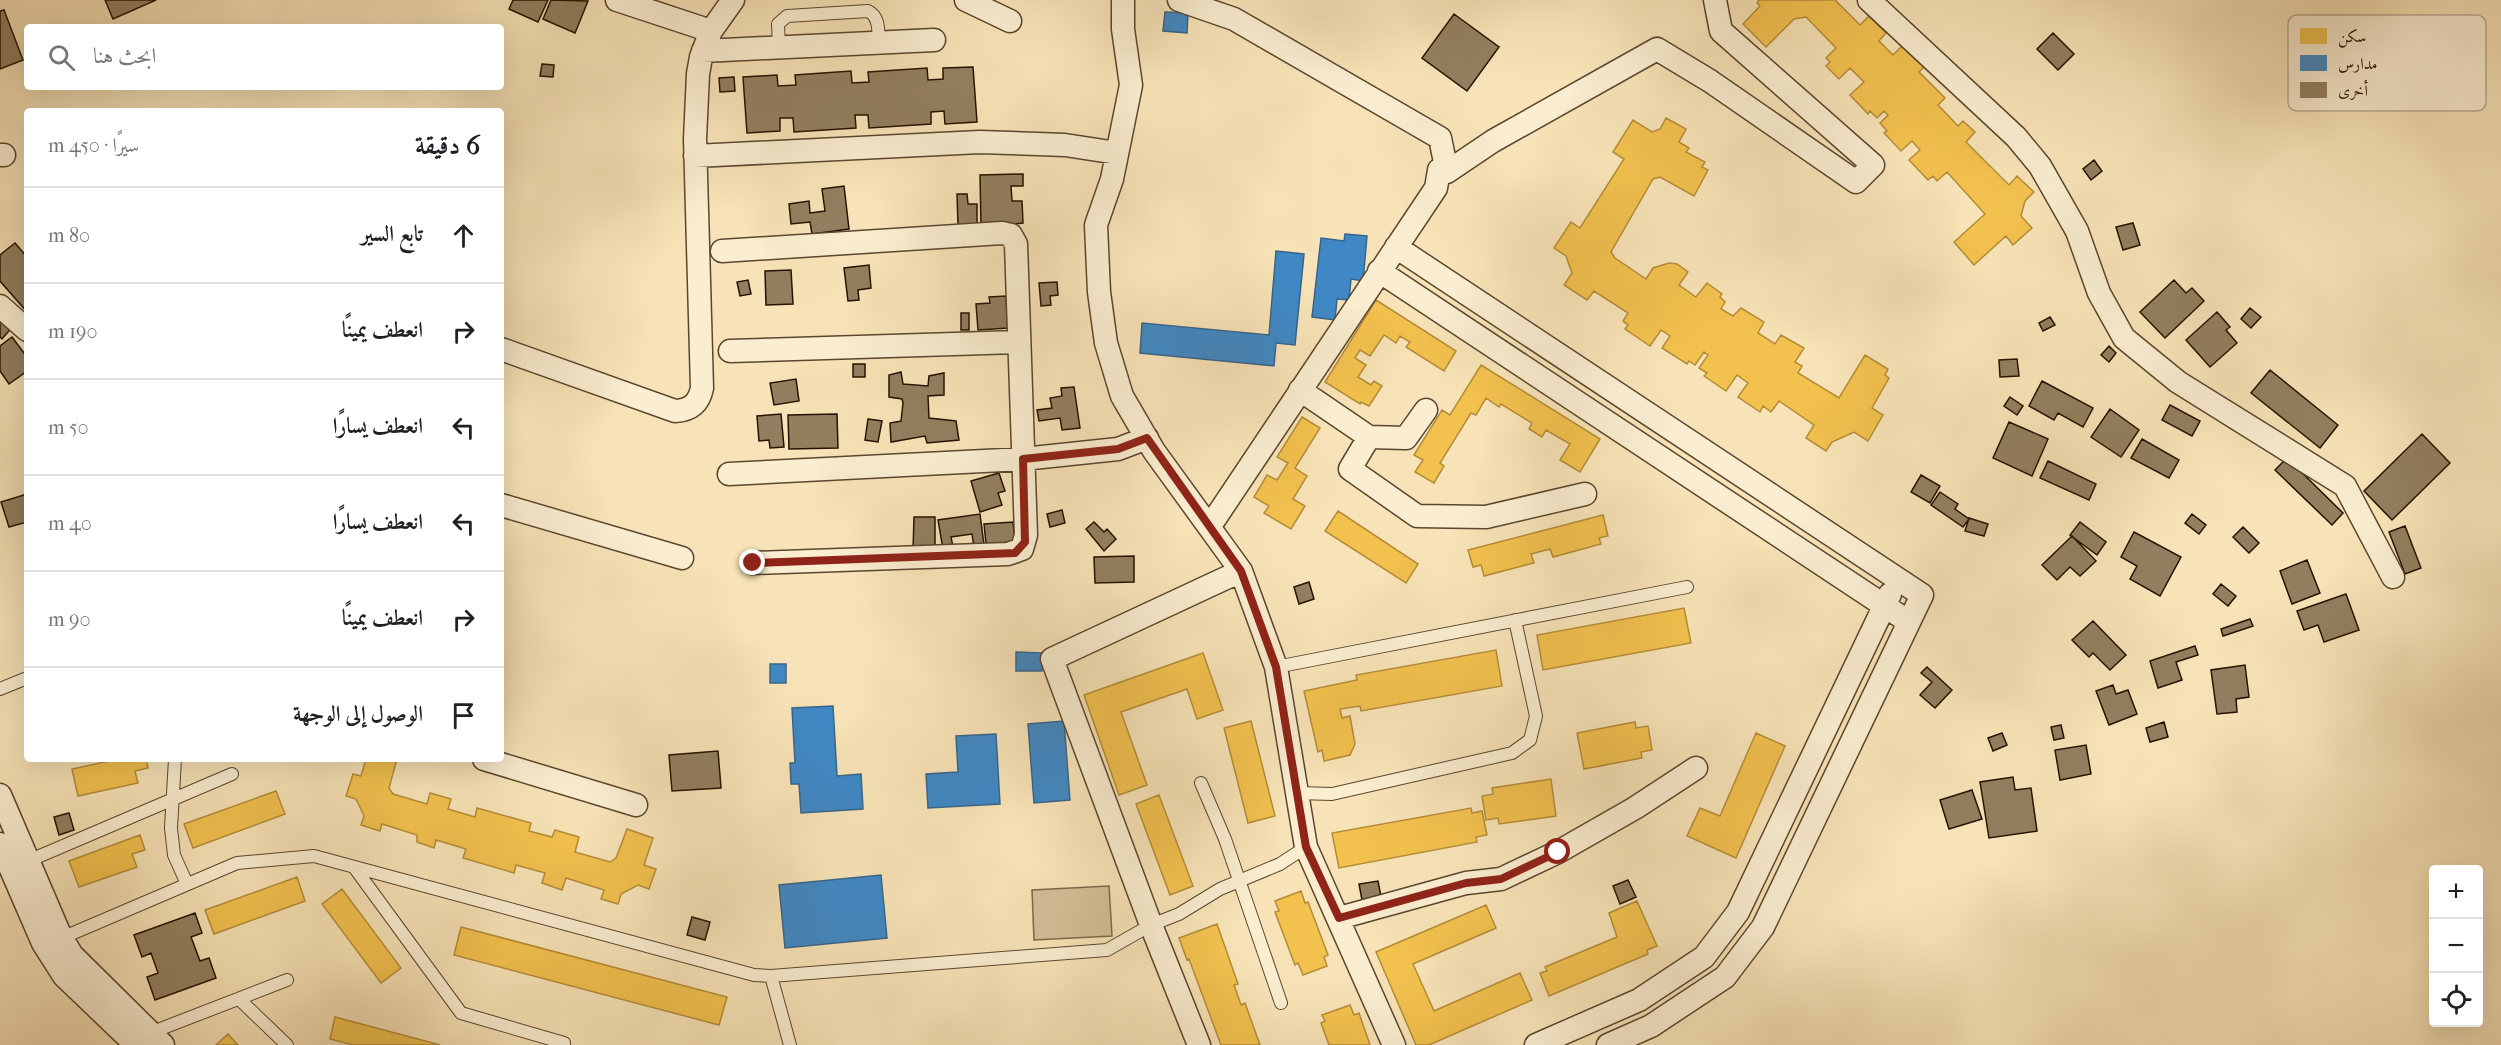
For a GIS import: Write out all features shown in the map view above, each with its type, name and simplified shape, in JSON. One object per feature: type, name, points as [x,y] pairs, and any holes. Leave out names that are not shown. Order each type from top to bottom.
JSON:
[{"type":"street","points":[[617,0],[707,41],[779,47],[934,40]]},
{"type":"street","points":[[504,350],[675,411],[691,408],[697,402],[702,388],[695,156],[698,74],[707,41],[733,0]]},
{"type":"street","points":[[966,0],[1010,21]]},
{"type":"street","points":[[1123,0],[1123,29],[1131,86],[1112,178],[1096,225],[1099,292],[1106,343],[1122,396],[1147,438],[1241,571],[1276,667],[1306,847],[1394,1045]]},
{"type":"street","points":[[1179,0],[1234,19],[1440,138],[1447,172]]},
{"type":"street","points":[[1210,525],[1436,189],[1439,170],[1447,172],[1493,141],[1657,49],[1710,81],[1856,182],[1873,165],[1721,31],[1715,0]]},
{"type":"street","points":[[1869,0],[2016,137],[2040,166],[2077,231],[2099,293],[2124,338],[2178,382],[2345,486],[2393,577]]},
{"type":"street","points":[[695,156],[991,142],[1065,145],[1117,153]]},
{"type":"street","points":[[722,251],[1006,233],[1016,244],[1025,542],[1015,553],[753,563]]},
{"type":"street","points":[[1396,247],[1922,595],[1763,927],[1725,977],[1654,1036],[1608,1045]]},
{"type":"street","points":[[1379,271],[1909,622]]},
{"type":"street","points":[[0,306],[24,327]]},
{"type":"street","points":[[730,351],[1018,342]]},
{"type":"street","points":[[1300,390],[1369,437],[1406,438],[1426,410]]},
{"type":"street","points":[[1369,437],[1350,469],[1417,516],[1486,517],[1585,494]]},
{"type":"street","points":[[729,474],[1023,459],[1118,449],[1147,438]]},
{"type":"street","points":[[504,506],[682,558]]},
{"type":"street","points":[[1198,1045],[1150,925],[1052,659],[1241,571]]},
{"type":"street","points":[[1536,1045],[1639,1000],[1704,957],[1738,912],[1897,579]]},
{"type":"street","points":[[494,762],[636,805]]},
{"type":"street","points":[[1339,918],[1466,883],[1501,879],[1558,852],[1635,808],[1696,768]]},
{"type":"street","points":[[0,795],[28,861],[53,943]]},
{"type":"street","points":[[0,844],[53,943],[72,955],[150,1041]]},
{"type":"street","points":[[1639,1000],[1654,1036]]},
{"type":"lane","points":[[779,47],[778,24],[783,17],[868,11],[873,13],[877,20],[879,43]]},
{"type":"lane","points":[[1276,667],[1687,587]]},
{"type":"lane","points":[[1297,793],[1332,794],[1512,753],[1530,740],[1536,716],[1515,620]]},
{"type":"lane","points":[[0,689],[24,679]]},
{"type":"lane","points":[[175,762],[171,828],[174,855],[187,884]]},
{"type":"lane","points":[[28,861],[232,774]]},
{"type":"lane","points":[[1201,783],[1240,880],[1281,1003]]},
{"type":"lane","points":[[53,943],[237,863],[314,855],[754,975],[771,976],[1107,950],[1150,925],[1179,914],[1220,889],[1280,864],[1306,847]]},
{"type":"lane","points":[[354,867],[461,1013],[564,1043],[564,1045]]},
{"type":"lane","points":[[771,976],[790,1045]]},
{"type":"lane","points":[[150,1041],[286,980]]},
{"type":"lane","points":[[240,1000],[287,1045]]},
{"type":"shaded area","points":[[1109,886],[1112,936],[1034,940],[1032,890]]},
{"type":"building: سكن","points":[[1759,0],[1835,0],[1860,25],[1869,16],[1886,33],[1879,41],[1893,55],[1902,46],[1924,67],[1919,72],[1945,98],[1938,105],[1958,126],[1963,121],[1975,132],[1966,142],[2009,185],[2017,176],[2034,192],[2025,201],[2021,216],[2032,228],[2013,245],[2006,236],[1974,265],[1954,242],[1985,214],[1947,172],[1937,181],[1933,176],[1928,180],[1909,160],[1920,150],[1912,141],[1901,151],[1884,133],[1887,131],[1880,123],[1888,115],[1884,111],[1877,118],[1870,111],[1868,114],[1850,95],[1864,82],[1850,68],[1839,79],[1826,66],[1830,62],[1826,58],[1836,48],[1806,17],[1794,19],[1766,47],[1743,24],[1760,6],[1757,3]]},
{"type":"building: سكن","points":[[1666,118],[1686,129],[1679,142],[1689,148],[1686,152],[1705,162],[1702,167],[1708,170],[1694,196],[1660,177],[1653,179],[1611,252],[1615,258],[1646,279],[1653,268],[1669,263],[1677,264],[1688,272],[1679,285],[1696,297],[1707,283],[1722,294],[1720,297],[1725,302],[1721,309],[1733,316],[1741,308],[1764,322],[1758,333],[1775,344],[1781,335],[1804,348],[1795,362],[1802,366],[1798,373],[1839,398],[1865,355],[1888,369],[1885,375],[1889,378],[1872,408],[1883,415],[1868,441],[1854,432],[1832,442],[1826,451],[1806,438],[1814,425],[1779,401],[1771,412],[1763,406],[1760,412],[1738,397],[1748,383],[1737,375],[1726,391],[1704,376],[1707,373],[1699,368],[1708,355],[1704,352],[1695,365],[1689,361],[1687,364],[1662,348],[1670,336],[1661,330],[1650,346],[1625,329],[1628,325],[1623,321],[1628,313],[1594,291],[1587,300],[1564,285],[1572,273],[1566,256],[1554,248],[1571,222],[1580,228],[1624,159],[1613,152],[1633,120],[1652,132],[1660,129]]},
{"type":"building: سكن","points":[[1376,300],[1456,351],[1444,371],[1406,347],[1410,342],[1400,336],[1396,343],[1384,335],[1370,356],[1360,350],[1355,358],[1366,365],[1358,377],[1371,385],[1374,381],[1382,386],[1369,406],[1361,402],[1360,404],[1325,382]]},
{"type":"building: سكن","points":[[1481,365],[1600,439],[1580,472],[1560,460],[1570,444],[1546,430],[1542,437],[1529,429],[1532,423],[1501,404],[1499,407],[1486,398],[1476,415],[1471,413],[1440,463],[1444,466],[1434,483],[1415,472],[1423,460],[1414,455],[1442,410],[1450,415]]},
{"type":"building: سكن","points":[[1302,417],[1320,428],[1295,468],[1307,476],[1293,499],[1305,506],[1291,529],[1264,513],[1269,506],[1254,497],[1267,475],[1277,480],[1288,463],[1277,457]]},
{"type":"building: سكن","points":[[1338,511],[1418,564],[1406,583],[1325,531]]},
{"type":"building: سكن","points":[[1603,515],[1608,536],[1599,538],[1601,544],[1553,557],[1550,549],[1531,554],[1534,563],[1484,576],[1481,565],[1473,567],[1468,550]]},
{"type":"building: سكن","points":[[1684,608],[1691,643],[1543,670],[1537,635]]},
{"type":"building: سكن","points":[[1496,650],[1502,686],[1361,711],[1360,706],[1340,709],[1342,718],[1350,716],[1355,744],[1350,755],[1324,761],[1322,750],[1318,752],[1304,691],[1357,680],[1356,675]]},
{"type":"building: سكن","points":[[1203,653],[1223,710],[1197,719],[1187,689],[1121,712],[1147,785],[1119,795],[1084,695]]},
{"type":"building: سكن","points":[[1251,721],[1275,816],[1248,823],[1224,728]]},
{"type":"building: سكن","points":[[1635,722],[1636,728],[1648,726],[1652,750],[1641,752],[1642,758],[1584,769],[1577,733]]},
{"type":"building: سكن","points":[[1756,733],[1785,746],[1736,858],[1687,836],[1700,808],[1720,816]]},
{"type":"building: سكن","points":[[104,762],[147,762],[148,768],[135,771],[138,783],[78,796],[72,769]]},
{"type":"building: سكن","points":[[365,762],[396,762],[389,788],[393,794],[427,804],[430,793],[451,799],[448,809],[475,817],[477,808],[531,823],[529,831],[552,837],[555,830],[579,837],[575,852],[610,862],[616,858],[627,829],[653,838],[644,865],[656,869],[649,889],[638,885],[621,894],[618,904],[601,899],[604,890],[566,878],[562,890],[542,883],[545,873],[516,865],[514,873],[463,858],[466,849],[436,840],[434,848],[417,842],[417,835],[382,824],[380,831],[361,825],[364,816],[356,799],[346,796],[353,774],[361,776]]},
{"type":"building: سكن","points":[[1551,779],[1556,816],[1499,824],[1498,818],[1486,820],[1482,796],[1493,794],[1492,788]]},
{"type":"building: سكن","points":[[276,791],[285,814],[193,848],[184,824]]},
{"type":"building: سكن","points":[[1159,795],[1193,886],[1170,895],[1136,804]]},
{"type":"building: سكن","points":[[1471,808],[1472,813],[1482,811],[1487,835],[1476,837],[1477,842],[1339,868],[1332,833]]},
{"type":"building: سكن","points":[[140,835],[145,850],[132,854],[137,867],[79,887],[69,861]]},
{"type":"building: سكن","points":[[297,877],[305,901],[214,934],[205,910]]},
{"type":"building: سكن","points":[[342,889],[401,968],[381,983],[322,904]]},
{"type":"building: سكن","points":[[1301,891],[1305,903],[1308,902],[1328,955],[1324,957],[1327,966],[1303,975],[1298,963],[1295,965],[1275,912],[1279,911],[1275,901]]},
{"type":"building: سكن","points":[[1637,901],[1657,946],[1647,950],[1648,954],[1549,996],[1540,973],[1547,971],[1545,967],[1617,937],[1609,913]]},
{"type":"building: سكن","points":[[1486,905],[1496,928],[1413,964],[1434,1011],[1520,973],[1532,1000],[1429,1045],[1416,1045],[1376,952]]},
{"type":"building: سكن","points":[[1217,924],[1238,984],[1234,985],[1241,1005],[1245,1003],[1260,1045],[1221,1045],[1179,938]]},
{"type":"building: سكن","points":[[461,927],[727,997],[719,1025],[454,955]]},
{"type":"building: سكن","points":[[1350,1005],[1354,1015],[1359,1013],[1370,1045],[1329,1045],[1321,1023],[1325,1021],[1322,1015]]},
{"type":"building: سكن","points":[[335,1017],[440,1045],[353,1045],[330,1039]]},
{"type":"building: سكن","points":[[228,1034],[238,1045],[216,1045]]},
{"type":"building: مدارس","points":[[1165,12],[1188,13],[1187,33],[1163,31]]},
{"type":"building: مدارس","points":[[1345,234],[1367,236],[1363,281],[1351,279],[1349,300],[1337,299],[1335,320],[1312,317],[1321,238],[1344,241]]},
{"type":"building: مدارس","points":[[1276,251],[1304,254],[1295,345],[1276,343],[1274,366],[1140,353],[1142,323],[1269,335]]},
{"type":"building: مدارس","points":[[1016,652],[1042,653],[1042,671],[1016,671]]},
{"type":"building: مدارس","points":[[770,664],[786,664],[786,683],[770,683]]},
{"type":"building: مدارس","points":[[833,706],[837,776],[861,774],[863,809],[801,813],[799,784],[791,784],[790,763],[795,763],[792,708]]},
{"type":"building: مدارس","points":[[1064,721],[1070,800],[1034,803],[1028,724]]},
{"type":"building: مدارس","points":[[996,734],[1000,804],[928,808],[926,774],[958,772],[956,736]]},
{"type":"building: مدارس","points":[[881,875],[887,938],[785,948],[779,885]]},
{"type":"building: أخرى","points":[[105,0],[156,0],[113,19]]},
{"type":"building: أخرى","points":[[513,0],[548,0],[538,22],[509,9]]},
{"type":"building: أخرى","points":[[551,0],[588,1],[575,33],[543,19]]},
{"type":"building: أخرى","points":[[4,10],[23,60],[0,69],[0,11]]},
{"type":"building: أخرى","points":[[1454,14],[1499,47],[1467,91],[1422,58]]},
{"type":"building: أخرى","points":[[2053,33],[2074,54],[2058,70],[2037,49]]},
{"type":"building: أخرى","points":[[542,64],[554,65],[553,77],[540,76]]},
{"type":"building: أخرى","points":[[973,67],[977,122],[945,124],[944,111],[931,112],[931,124],[869,128],[868,115],[855,115],[856,128],[794,132],[793,118],[780,118],[780,131],[747,133],[743,77],[777,75],[778,86],[796,85],[795,75],[851,71],[852,83],[869,82],[868,72],[927,68],[928,80],[943,79],[943,68]]},
{"type":"building: أخرى","points":[[734,77],[735,91],[720,92],[719,78]]},
{"type":"building: أخرى","points":[[2094,160],[2102,171],[2091,180],[2083,169]]},
{"type":"building: أخرى","points":[[1023,174],[1023,186],[1011,186],[1012,201],[1022,201],[1023,223],[981,227],[980,175]]},
{"type":"building: أخرى","points":[[844,186],[849,229],[812,234],[810,222],[791,224],[789,204],[809,201],[810,213],[825,211],[822,189]]},
{"type":"building: أخرى","points":[[957,194],[967,194],[968,204],[977,204],[977,224],[958,225]]},
{"type":"building: أخرى","points":[[2133,223],[2140,245],[2123,250],[2116,227]]},
{"type":"building: أخرى","points":[[15,243],[24,254],[24,309],[0,281],[0,255]]},
{"type":"building: أخرى","points":[[869,265],[871,288],[858,290],[859,300],[848,301],[844,268]]},
{"type":"building: أخرى","points":[[791,270],[793,304],[766,305],[765,271]]},
{"type":"building: أخرى","points":[[748,280],[751,294],[740,296],[737,282]]},
{"type":"building: أخرى","points":[[2174,280],[2186,293],[2192,288],[2204,301],[2165,338],[2140,312]]},
{"type":"building: أخرى","points":[[1057,282],[1058,295],[1050,296],[1051,305],[1041,306],[1039,283]]},
{"type":"building: أخرى","points":[[1006,296],[1008,328],[978,330],[976,304],[990,303],[989,297]]},
{"type":"building: أخرى","points":[[2250,308],[2261,317],[2251,328],[2241,319]]},
{"type":"building: أخرى","points":[[2217,312],[2230,327],[2226,330],[2237,343],[2210,367],[2186,340]]},
{"type":"building: أخرى","points":[[961,313],[969,313],[969,330],[961,330]]},
{"type":"building: أخرى","points":[[0,314],[14,325],[2,339],[0,337]]},
{"type":"building: أخرى","points":[[2050,317],[2055,325],[2043,331],[2039,323]]},
{"type":"building: أخرى","points":[[12,337],[24,353],[24,373],[9,384],[0,371],[0,346]]},
{"type":"building: أخرى","points":[[2109,346],[2116,353],[2109,362],[2101,355]]},
{"type":"building: أخرى","points":[[2017,359],[2019,376],[2000,377],[1999,360]]},
{"type":"building: أخرى","points":[[853,364],[865,364],[865,377],[853,377]]},
{"type":"building: أخرى","points":[[2270,370],[2338,425],[2320,448],[2251,393]]},
{"type":"building: أخرى","points":[[901,372],[903,384],[928,386],[929,376],[944,373],[944,395],[928,396],[929,418],[956,421],[959,440],[927,443],[925,436],[891,442],[890,423],[901,421],[903,403],[902,399],[889,397],[889,375]]},
{"type":"building: أخرى","points":[[796,379],[799,401],[774,405],[770,383]]},
{"type":"building: أخرى","points":[[2042,381],[2093,408],[2083,427],[2058,413],[2054,420],[2029,406]]},
{"type":"building: أخرى","points":[[1074,387],[1080,428],[1062,430],[1060,418],[1039,421],[1037,410],[1052,408],[1050,398],[1062,396],[1061,388]]},
{"type":"building: أخرى","points":[[2010,397],[2023,406],[2017,415],[2004,406]]},
{"type":"building: أخرى","points":[[2170,405],[2200,421],[2192,436],[2162,420]]},
{"type":"building: أخرى","points":[[2110,409],[2139,430],[2121,457],[2091,437]]},
{"type":"building: أخرى","points":[[781,414],[784,447],[770,448],[769,440],[759,441],[757,416]]},
{"type":"building: أخرى","points":[[837,414],[838,448],[789,449],[788,415]]},
{"type":"building: أخرى","points":[[868,419],[882,421],[878,442],[865,440]]},
{"type":"building: أخرى","points":[[2009,422],[2048,439],[2032,476],[1993,458]]},
{"type":"building: أخرى","points":[[2422,434],[2450,463],[2392,520],[2364,491]]},
{"type":"building: أخرى","points":[[2142,439],[2179,460],[2169,478],[2131,458]]},
{"type":"building: أخرى","points":[[2287,458],[2343,513],[2332,525],[2275,470]]},
{"type":"building: أخرى","points":[[2048,461],[2096,484],[2089,500],[2040,478]]},
{"type":"building: أخرى","points":[[999,473],[1005,491],[998,493],[1002,505],[980,512],[971,481]]},
{"type":"building: أخرى","points":[[1921,475],[1940,486],[1930,503],[1911,492]]},
{"type":"building: أخرى","points":[[1940,492],[1958,504],[1955,509],[1969,519],[1963,527],[1931,505]]},
{"type":"building: أخرى","points":[[24,495],[24,523],[9,527],[1,502]]},
{"type":"building: أخرى","points":[[1062,510],[1065,523],[1050,527],[1047,514]]},
{"type":"building: أخرى","points":[[980,514],[984,545],[974,547],[972,534],[951,537],[953,547],[943,549],[938,520]]},
{"type":"building: أخرى","points":[[2192,514],[2206,525],[2199,534],[2185,523]]},
{"type":"building: أخرى","points":[[914,517],[935,517],[935,551],[913,550]]},
{"type":"building: أخرى","points":[[1969,518],[1988,524],[1984,536],[1965,531]]},
{"type":"building: أخرى","points":[[1013,522],[1015,542],[986,544],[984,524]]},
{"type":"building: أخرى","points":[[1094,522],[1104,532],[1107,529],[1116,539],[1104,551],[1086,529]]},
{"type":"building: أخرى","points":[[2080,522],[2106,542],[2097,555],[2070,535]]},
{"type":"building: أخرى","points":[[2405,526],[2421,568],[2405,574],[2389,532]]},
{"type":"building: أخرى","points":[[2243,527],[2259,543],[2249,553],[2233,537]]},
{"type":"building: أخرى","points":[[2134,532],[2181,557],[2160,596],[2130,579],[2137,566],[2121,557]]},
{"type":"building: أخرى","points":[[2072,536],[2096,561],[2080,576],[2070,567],[2057,580],[2042,565]]},
{"type":"building: أخرى","points":[[1134,556],[1134,582],[1095,583],[1094,557]]},
{"type":"building: أخرى","points":[[2307,560],[2320,593],[2292,604],[2280,571]]},
{"type":"building: أخرى","points":[[1309,582],[1314,599],[1299,604],[1294,587]]},
{"type":"building: أخرى","points":[[2221,584],[2236,596],[2228,606],[2213,594]]},
{"type":"building: أخرى","points":[[2346,594],[2359,630],[2324,642],[2318,625],[2304,630],[2297,611]]},
{"type":"building: أخرى","points":[[2250,619],[2253,626],[2223,636],[2221,629]]},
{"type":"building: أخرى","points":[[2093,621],[2126,655],[2110,670],[2093,653],[2089,657],[2072,640]]},
{"type":"building: أخرى","points":[[2195,646],[2198,655],[2176,662],[2182,680],[2158,688],[2150,661]]},
{"type":"building: أخرى","points":[[2245,665],[2249,697],[2236,699],[2237,712],[2217,714],[2211,670]]},
{"type":"building: أخرى","points":[[1927,667],[1952,690],[1935,708],[1920,695],[1932,682],[1921,673]]},
{"type":"building: أخرى","points":[[2113,685],[2116,694],[2128,690],[2137,714],[2109,725],[2096,691]]},
{"type":"building: أخرى","points":[[2164,722],[2168,737],[2150,742],[2146,728]]},
{"type":"building: أخرى","points":[[2061,725],[2064,738],[2054,740],[2051,727]]},
{"type":"building: أخرى","points":[[2002,733],[2007,745],[1993,751],[1988,738]]},
{"type":"building: أخرى","points":[[2086,745],[2091,774],[2060,780],[2055,750]]},
{"type":"building: أخرى","points":[[718,751],[721,788],[672,791],[669,755]]},
{"type":"building: أخرى","points":[[2013,777],[2015,790],[2031,788],[2037,831],[1989,838],[1980,782]]},
{"type":"building: أخرى","points":[[1972,790],[1982,819],[1949,829],[1940,800]]},
{"type":"building: أخرى","points":[[69,813],[74,830],[59,835],[54,817]]},
{"type":"building: أخرى","points":[[1628,880],[1636,897],[1620,904],[1613,886]]},
{"type":"building: أخرى","points":[[1378,881],[1381,897],[1362,900],[1359,884]]},
{"type":"building: أخرى","points":[[195,913],[202,933],[191,937],[200,961],[209,958],[216,978],[155,1000],[147,977],[158,973],[151,953],[142,957],[134,935]]},
{"type":"building: أخرى","points":[[692,917],[710,922],[705,940],[687,935]]},
{"type":"route","points":[[753,563],[1015,553],[1022,549],[1026,535],[1023,459],[1118,449],[1147,438],[1241,571],[1276,667],[1306,847],[1339,918],[1466,883],[1501,879],[1558,852]]}]
